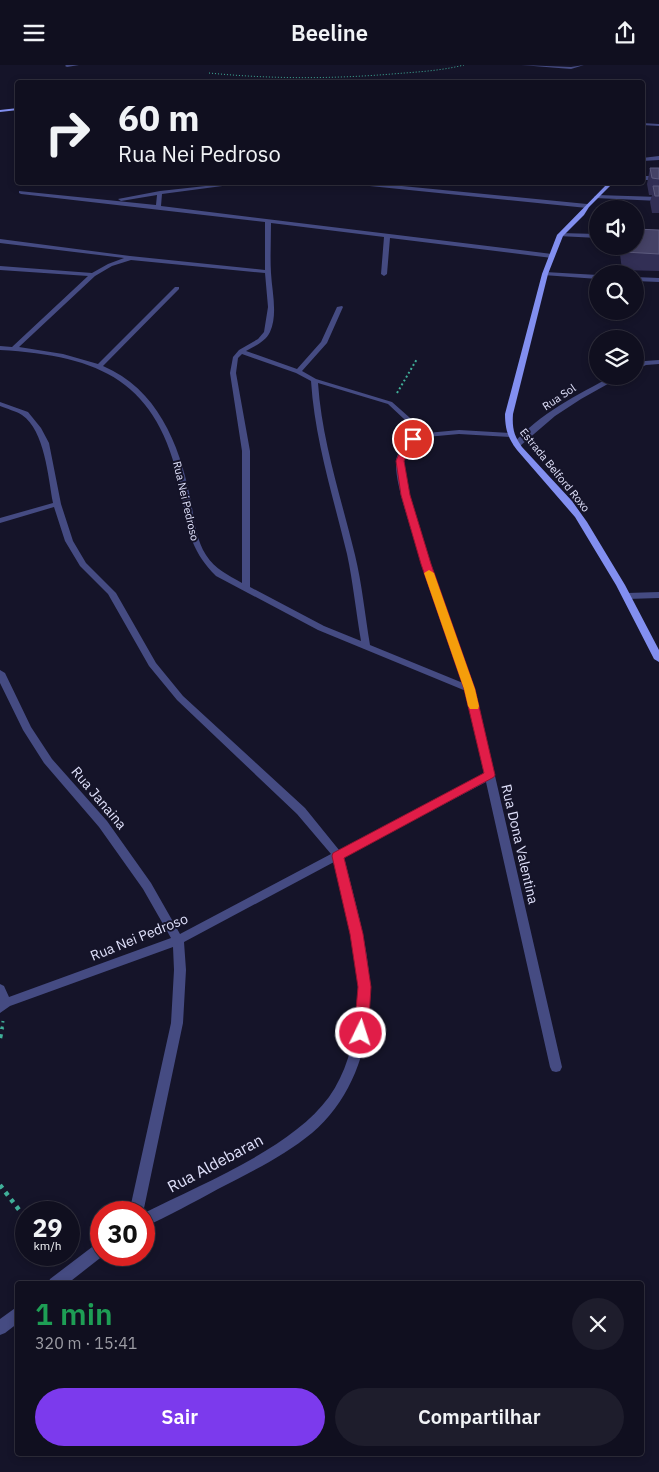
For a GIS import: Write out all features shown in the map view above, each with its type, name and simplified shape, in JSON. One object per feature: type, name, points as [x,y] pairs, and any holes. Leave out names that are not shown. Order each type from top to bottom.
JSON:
[{"type":"street","points":[[67,66],[77,65]]},
{"type":"street","points":[[523,65],[560,68],[580,66]]},
{"type":"street","points":[[0,111],[15,109]]},
{"type":"street","points":[[645,124],[659,125]]},
{"type":"street","points":[[645,160],[659,158]]},
{"type":"street","points":[[645,178],[659,179]]},
{"type":"street","points":[[105,201],[226,185]]},
{"type":"street","points":[[380,185],[587,206]]},
{"type":"street","name":"Estrada Belford Roxo","points":[[608,185],[560,235],[545,274],[509,414],[510,435],[540,472],[570,504],[627,595],[659,659]]},
{"type":"street","points":[[21,193],[158,207],[552,256]]},
{"type":"street","points":[[158,207],[160,193]]},
{"type":"street","points":[[597,197],[659,199]]},
{"type":"street","points":[[246,587],[246,451],[233,373],[235,358],[241,351],[260,340],[267,332],[271,307],[268,272],[268,221]]},
{"type":"street","points":[[560,235],[589,236]]},
{"type":"street","points":[[384,274],[387,236]]},
{"type":"street","points":[[0,241],[131,258],[268,272]]},
{"type":"street","points":[[13,349],[93,275],[110,265],[131,258]]},
{"type":"street","points":[[0,268],[93,275]]},
{"type":"street","points":[[545,274],[589,276]]},
{"type":"street","points":[[644,279],[659,280]]},
{"type":"street","points":[[99,366],[177,288]]},
{"type":"street","points":[[298,372],[324,343],[340,307]]},
{"type":"street","name":"Rua Nei Pedroso","points":[[0,348],[66,357],[99,366],[123,379],[136,391],[150,406],[167,434],[178,463],[196,546],[205,563],[219,574],[246,587],[290,613],[470,689]]},
{"type":"street","points":[[241,351],[298,372],[314,380],[390,403],[425,435]]},
{"type":"street","points":[[644,364],[659,362]]},
{"type":"street","points":[[314,380],[318,424],[329,476],[351,557],[366,646]]},
{"type":"street","name":"Rua Sol","points":[[516,444],[531,430],[577,397],[601,385]]},
{"type":"street","points":[[0,404],[25,414],[37,428],[46,443],[56,504],[69,541],[84,564],[112,593],[152,663],[180,698],[301,811],[338,856]]},
{"type":"street","name":"Rua Dona Valentina","points":[[510,435],[459,432],[425,435],[413,439],[405,449],[400,461],[406,495],[426,564],[470,689],[556,1067]]},
{"type":"street","points":[[0,521],[56,504]]},
{"type":"street","points":[[627,595],[659,595]]},
{"type":"street","name":"Rua Janaina","points":[[0,673],[26,728],[48,761],[103,824],[147,886],[178,940]]},
{"type":"street","name":"Rua Nei Pedroso","points":[[3,1005],[178,940],[490,775]]},
{"type":"street","name":"Rua Aldebaran","points":[[155,1214],[262,1161],[308,1128],[333,1101],[351,1070],[361,1033],[364,987],[357,934],[338,856]]},
{"type":"street","name":"Rua Aldebaran","points":[[139,1201],[177,1023],[180,970],[178,940]]},
{"type":"street","points":[[0,989],[3,1005]]},
{"type":"street","points":[[59,1281],[90,1257]]},
{"type":"street","points":[[0,1328],[15,1316]]},
{"type":"path","points":[[209,73],[263,78],[326,79],[414,72],[464,65]]},
{"type":"path","points":[[390,403],[417,359]]},
{"type":"path","points":[[0,1185],[15,1205]]},
{"type":"building","points":[[650,168],[659,168],[659,179],[652,178]]},
{"type":"building","points":[[653,186],[659,186],[659,196],[655,196]]},
{"type":"building","points":[[644,229],[659,230],[659,254],[644,253]]},
{"type":"slow traffic","points":[[429,573],[470,689],[474,706]]},
{"type":"route","points":[[361,1033],[364,987],[357,934],[338,856],[490,775],[470,689],[426,564],[406,495],[400,461],[405,449],[413,439]]}]
